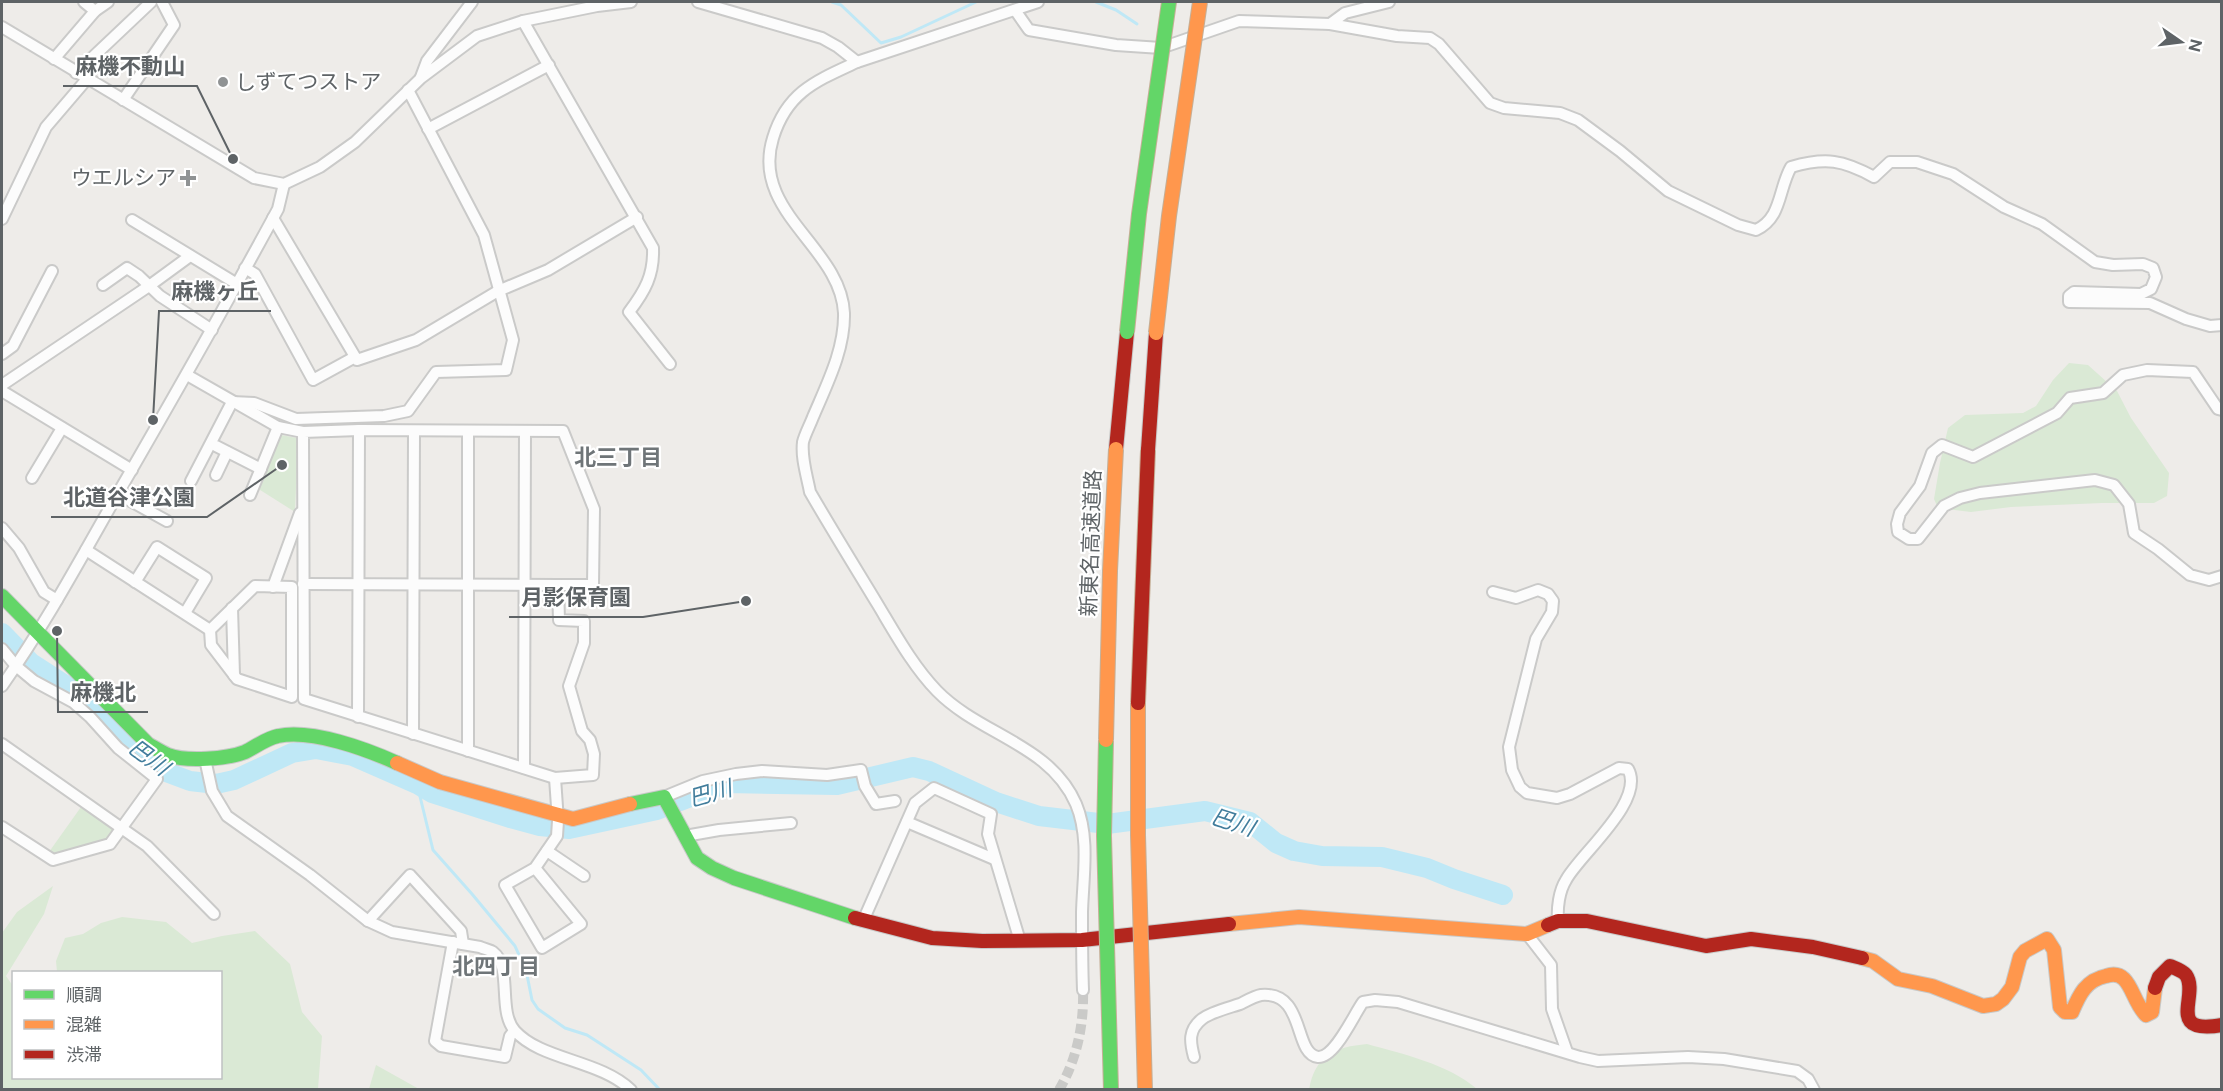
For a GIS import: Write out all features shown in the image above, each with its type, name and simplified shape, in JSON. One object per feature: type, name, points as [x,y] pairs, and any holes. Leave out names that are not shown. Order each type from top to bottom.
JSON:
[{"type":"main road","name":"新東名高速道路","points":[[1111,1089],[1104,836],[1110,571],[1116,449],[1139,214],[1169,2]]},
{"type":"main road","points":[[1145,1089],[1138,835],[1138,713],[1148,450],[1156,333],[1168,216],[1200,2]]},
{"type":"main road","points":[[2,596],[148,744],[170,756],[223,758],[242,753],[277,736],[307,736],[363,748],[440,782],[557,818],[573,819],[633,803],[668,804],[697,858],[734,878],[863,921],[932,938],[1020,941],[1082,940],[1299,917],[1527,934],[1558,921],[1587,921],[1706,946],[1751,939],[1813,947],[1873,961],[1898,979],[1932,986],[1983,1006],[1996,1005],[2003,999],[2012,987],[2020,957],[2025,951],[2047,939],[2054,950],[2060,1007],[2065,1012],[2072,1012],[2079,994],[2092,980],[2112,973],[2120,974],[2125,978],[2139,1009],[2146,1015],[2152,1012],[2154,984],[2161,972],[2170,966],[2185,973],[2190,983],[2185,1005],[2187,1016],[2194,1025],[2209,1028],[2222,1025]]},
{"type":"street","points":[[84,2],[95,11]]},
{"type":"street","points":[[54,59],[95,11],[108,2]]},
{"type":"street","points":[[76,73],[151,2]]},
{"type":"street","points":[[123,100],[174,25],[162,2]]},
{"type":"street","points":[[421,78],[427,61],[472,2]]},
{"type":"street","points":[[4,32],[54,59],[254,178],[284,184],[320,167],[355,142],[421,78],[477,36],[523,21],[597,6],[631,2]]},
{"type":"street","points":[[698,2],[822,38],[857,62]]},
{"type":"street","points":[[1038,2],[857,62],[800,92],[779,119],[769,150],[771,180],[781,205],[826,267],[841,294],[844,314],[842,340],[803,442],[810,492],[908,656],[936,691],[963,715],[1032,753],[1050,766],[1066,785],[1082,821],[1084,841],[1083,990]]},
{"type":"street","points":[[1330,24],[1345,13],[1389,2]]},
{"type":"street","points":[[1015,10],[1029,30],[1140,48],[1161,48],[1239,21],[1330,24],[1397,36],[1431,38],[1439,44],[1490,103],[1504,108],[1560,113],[1578,120],[1668,191],[1738,225],[1756,230],[1768,225],[1776,211],[1785,178],[1791,167],[1805,163],[1835,161],[1851,164],[1874,177],[1890,162],[1917,162],[1953,174],[2004,207],[2042,224],[2096,262],[2113,265],[2143,264],[2153,268],[2156,277],[2151,289],[2141,294],[2074,292],[2069,296],[2069,302],[2150,303],[2210,327],[2222,325]]},
{"type":"street","points":[[523,21],[653,248],[654,259],[645,292],[629,312],[670,364]]},
{"type":"street","points":[[428,129],[549,65]]},
{"type":"street","points":[[2,219],[46,127],[87,79]]},
{"type":"street","points":[[232,402],[254,403],[296,419],[384,416],[408,411],[436,372],[506,370],[513,340],[484,235],[408,90]]},
{"type":"street","points":[[2,686],[38,632],[187,375],[278,209],[284,184]]},
{"type":"street","points":[[2,192],[12,197]]},
{"type":"street","points":[[273,218],[357,360],[416,340],[498,291],[548,270],[637,217]]},
{"type":"street","points":[[132,220],[237,284]]},
{"type":"street","points":[[2,386],[190,256]]},
{"type":"street","points":[[103,285],[127,268],[140,276],[160,296],[212,330]]},
{"type":"street","points":[[245,268],[255,274],[313,380],[355,357]]},
{"type":"street","points":[[2,354],[13,346],[52,271]]},
{"type":"street","points":[[2222,410],[2218,409],[2193,372],[2147,370],[2123,375],[2103,393],[2070,398],[2056,413],[1973,457],[1942,445],[1932,453],[1920,486],[1900,513],[1897,524],[1898,532],[1909,539],[1918,539],[1944,506],[1960,498],[1980,493],[2095,480],[2114,485],[2129,504],[2134,533],[2190,575],[2209,580],[2222,576]]},
{"type":"street","points":[[187,375],[278,427],[303,432],[563,431],[594,509],[593,585],[303,584]]},
{"type":"street","points":[[2,391],[132,470]]},
{"type":"street","points":[[190,481],[232,402]]},
{"type":"street","points":[[250,495],[278,427]]},
{"type":"street","points":[[32,478],[62,428]]},
{"type":"street","points":[[358,717],[359,430]]},
{"type":"street","points":[[413,734],[414,430]]},
{"type":"street","points":[[468,431],[468,751]]},
{"type":"street","points":[[524,768],[525,431]]},
{"type":"street","points":[[303,432],[304,699],[555,778],[592,775],[594,754],[590,740],[582,731],[569,686],[584,643],[584,621],[559,620],[558,585]]},
{"type":"street","points":[[216,447],[261,469]]},
{"type":"street","points":[[216,476],[227,452]]},
{"type":"street","points":[[118,494],[167,521]]},
{"type":"street","points":[[273,586],[303,507]]},
{"type":"street","points":[[2,528],[19,549],[44,592],[57,600]]},
{"type":"street","points":[[135,582],[157,547],[206,578],[185,614]]},
{"type":"street","points":[[86,550],[210,630]]},
{"type":"street","points":[[255,586],[273,586],[292,587],[292,697],[237,679],[211,645],[210,630],[255,586]]},
{"type":"street","points":[[1492,592],[1516,598],[1538,590],[1548,594],[1553,601],[1552,612],[1536,639],[1509,747],[1512,770],[1520,787],[1527,793],[1557,798],[1570,794],[1619,768],[1628,770],[1631,775],[1628,792],[1616,818],[1566,879],[1557,910],[1558,921]]},
{"type":"street","points":[[232,608],[234,675]]},
{"type":"street","points":[[2,649],[16,666],[34,681],[73,702],[118,748],[157,779],[110,844],[52,860],[2,826]]},
{"type":"street","points":[[2,744],[147,846],[214,914]]},
{"type":"street","points":[[205,759],[212,791],[219,807],[227,816],[310,875],[368,921],[392,932],[480,947],[494,952],[500,961],[506,1011],[514,1030],[546,1050],[613,1076],[631,1089]]},
{"type":"street","points":[[668,804],[703,781],[762,771],[828,775],[861,770],[863,780],[876,804],[895,801]]},
{"type":"street","points":[[535,868],[581,924],[542,948],[505,885],[535,868],[556,836],[555,778]]},
{"type":"street","points":[[863,921],[915,802],[934,788],[991,814],[988,834],[994,859],[1008,894],[1020,941]]},
{"type":"street","points":[[907,822],[994,859]]},
{"type":"street","points":[[685,836],[718,830],[791,823]]},
{"type":"street","points":[[546,851],[584,876]]},
{"type":"street","points":[[368,921],[410,875],[461,931],[435,1041],[441,1046],[505,1057],[510,1036],[514,1030]]},
{"type":"street","points":[[1527,934],[1551,965],[1552,1009],[1567,1052]]},
{"type":"street","points":[[1194,1056],[1190,1039],[1193,1028],[1203,1018],[1261,995],[1282,999],[1294,1014],[1306,1049],[1315,1057],[1322,1057],[1336,1047],[1363,1002],[1375,1000],[1398,1002],[1478,1028],[1598,1061],[1688,1057],[1724,1059],[1797,1071],[1808,1079],[1814,1089]]},
{"type":"green space","points":[[2069,363],[2088,365],[2117,391],[2131,418],[2169,473],[2167,496],[2154,503],[2011,507],[1971,512],[1938,508],[1934,499],[1948,428],[1965,415],[2023,413],[2036,406],[2053,380]]},
{"type":"green space","points":[[281,435],[297,438],[298,441],[295,512],[257,488],[278,437]]},
{"type":"green space","points":[[81,807],[115,831],[108,840],[55,855],[49,852]]},
{"type":"green space","points":[[53,886],[44,914],[6,976],[12,985],[12,1079],[222,1079],[222,971],[57,971],[56,961],[65,938],[83,934],[101,923],[122,917],[166,922],[192,943],[255,931],[290,964],[302,1012],[322,1036],[318,1089],[2,1089],[2,933],[17,912]]},
{"type":"green space","points":[[1367,1044],[1439,1066],[1477,1089],[1309,1090],[1316,1068],[1328,1055],[1345,1048]]},
{"type":"green space","points":[[376,1065],[419,1089],[369,1089]]},
{"type":"waterway","points":[[832,2],[841,5],[881,43],[901,37],[976,2]]},
{"type":"waterway","points":[[1096,2],[1116,10],[1137,24]]},
{"type":"waterway","name":"巴川","points":[[2,633],[31,663],[85,698],[125,741],[166,772],[190,781],[216,784],[234,780],[292,753],[316,749],[353,756],[432,793],[510,818],[540,826],[569,829],[657,810],[727,783],[837,785],[913,767],[929,771],[996,802],[1039,816],[1107,824],[1205,811],[1250,822],[1276,843],[1294,851],[1322,856],[1382,857],[1427,868],[1503,895]]},
{"type":"waterway","points":[[417,784],[433,850],[515,946],[526,970],[532,1000],[538,1009],[565,1028],[587,1035],[641,1070],[660,1090]]},
{"type":"tunnel","points":[[1059,1090],[1078,1042],[1083,990]]},
{"type":"traffic: fast","points":[[1127,332],[1139,214],[1169,2]]},
{"type":"traffic: fast","points":[[2,596],[148,744],[168,755],[196,759],[228,756],[245,752],[274,737],[307,735],[339,742],[397,763]]},
{"type":"traffic: fast","points":[[1106,740],[1104,836],[1111,1090]]},
{"type":"traffic: fast","points":[[630,804],[664,797],[697,858],[712,868],[734,878],[855,918]]},
{"type":"traffic: slow","points":[[1156,333],[1169,216],[1200,2]]},
{"type":"traffic: slow","points":[[1106,740],[1110,571],[1116,449]]},
{"type":"traffic: slow","points":[[1138,703],[1138,835],[1145,1090]]},
{"type":"traffic: slow","points":[[397,763],[440,782],[573,819],[630,804]]},
{"type":"traffic: slow","points":[[1229,924],[1299,917],[1527,934],[1548,925]]},
{"type":"traffic: slow","points":[[1862,958],[1873,961],[1898,979],[1932,986],[1983,1006],[1996,1004],[2003,999],[2012,987],[2020,957],[2025,951],[2047,939],[2054,950],[2060,1007],[2065,1012],[2072,1012],[2088,985],[2108,975],[2118,975],[2124,979],[2146,1015],[2152,1012],[2155,988]]},
{"type":"traffic: jam","points":[[1116,449],[1127,332]]},
{"type":"traffic: jam","points":[[1148,450],[1156,333]]},
{"type":"traffic: jam","points":[[1138,703],[1148,450]]},
{"type":"traffic: jam","points":[[855,918],[932,938],[982,941],[1082,940],[1229,924]]},
{"type":"traffic: jam","points":[[1548,925],[1558,921],[1587,921],[1706,946],[1751,939],[1813,947],[1862,958]]},
{"type":"traffic: jam","points":[[2155,988],[2159,977],[2170,966],[2181,971],[2186,975],[2189,983],[2189,1019],[2194,1024],[2204,1027],[2222,1025]]},
{"type":"place","name":"しずてつストア","points":[[223,82]]},
{"type":"place","name":"麻機不動山","points":[[233,159]]},
{"type":"place","name":"ウエルシア","points":[[188,178]]},
{"type":"place","name":"麻機ヶ丘","points":[[153,420]]},
{"type":"place","name":"北道谷津公園","points":[[282,465]]},
{"type":"place","name":"月影保育園","points":[[746,601]]},
{"type":"place","name":"麻機北","points":[[57,631]]},
{"type":"district","name":"北三丁目","points":[[618,457]]},
{"type":"district","name":"北四丁目","points":[[496,966]]}]
